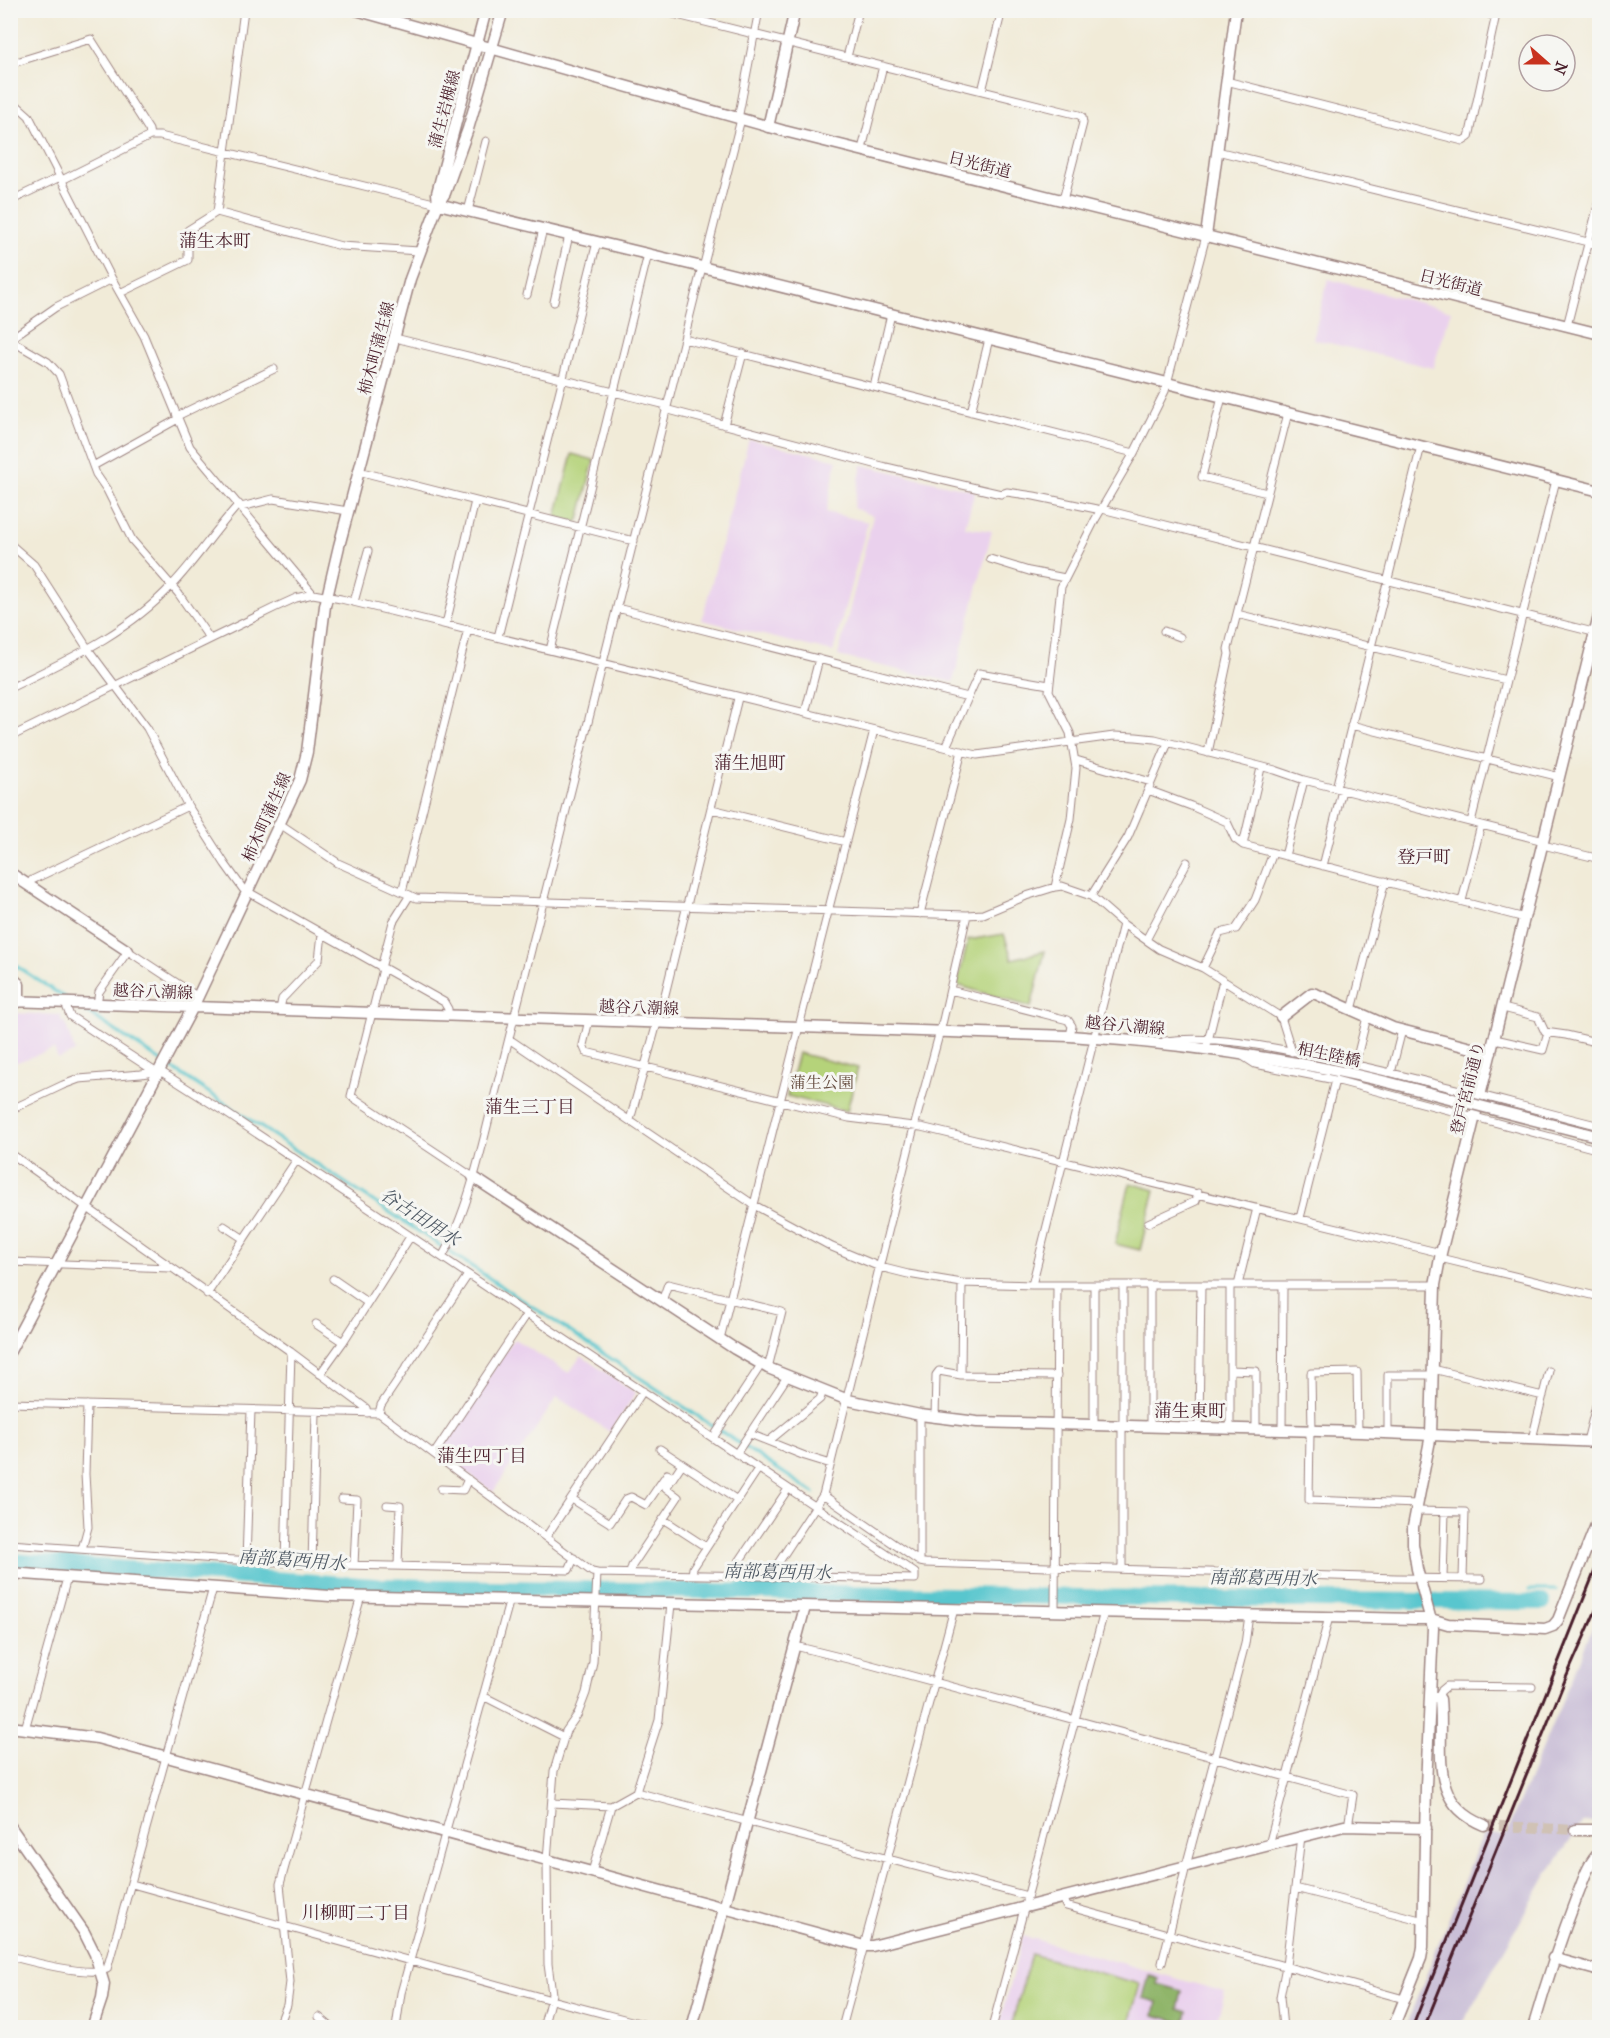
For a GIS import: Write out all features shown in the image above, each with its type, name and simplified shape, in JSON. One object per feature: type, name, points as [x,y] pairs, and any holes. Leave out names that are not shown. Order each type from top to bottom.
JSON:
[{"type":"street","points":[[217,212],[244,10]]},
{"type":"street","name":"日光街道","points":[[357,10],[768,127],[1599,334]]},
{"type":"street","name":"蒲生岩槻線","points":[[434,216],[438,204],[436,192],[486,10]]},
{"type":"street","points":[[438,204],[445,193],[468,129],[503,10]]},
{"type":"street","points":[[657,10],[1082,117],[1083,123],[1063,200]]},
{"type":"street","points":[[442,1257],[473,1177],[515,1017],[740,119],[759,10]]},
{"type":"street","points":[[768,127],[795,10]]},
{"type":"street","points":[[847,57],[859,10]]},
{"type":"street","points":[[982,91],[1002,10]]},
{"type":"street","points":[[1054,887],[1071,819],[1076,760],[1073,741],[1049,691],[1061,587],[1153,418],[1167,383],[1206,236],[1236,10]]},
{"type":"street","points":[[1226,81],[1463,141],[1469,137],[1496,13],[1474,10]]},
{"type":"street","points":[[10,64],[91,39],[149,130],[150,136]]},
{"type":"street","points":[[862,149],[883,66]]},
{"type":"street","points":[[10,99],[29,116],[112,279],[144,336],[190,447],[313,594]]},
{"type":"street","points":[[10,201],[150,136],[160,136],[703,267],[1599,491]]},
{"type":"street","points":[[468,211],[486,141]]},
{"type":"street","points":[[1217,151],[1599,245]]},
{"type":"street","points":[[1567,326],[1599,197]]},
{"type":"street","points":[[120,293],[188,260],[188,230],[217,212],[341,246],[419,251]]},
{"type":"street","name":"柿木町蒲生線","points":[[10,1351],[195,1002],[248,893],[304,768],[327,597],[358,471],[419,251],[434,216]]},
{"type":"street","points":[[527,295],[543,229]]},
{"type":"street","points":[[554,302],[569,235]]},
{"type":"street","points":[[498,637],[597,242]]},
{"type":"street","points":[[550,650],[648,254]]},
{"type":"street","points":[[112,279],[56,307],[10,340],[48,362],[59,374],[93,466],[132,540],[172,585],[210,639]]},
{"type":"street","points":[[874,387],[891,314]]},
{"type":"street","points":[[395,338],[613,391],[724,425],[1001,494],[1007,492],[1034,496],[1101,510],[1598,633]]},
{"type":"street","points":[[684,339],[1134,453]]},
{"type":"street","points":[[971,412],[989,339]]},
{"type":"street","points":[[724,425],[743,353]]},
{"type":"street","points":[[93,466],[178,418],[274,369]]},
{"type":"street","points":[[1222,397],[1202,477],[1267,493]]},
{"type":"street","points":[[1208,753],[1229,654],[1228,649],[1288,413]]},
{"type":"street","points":[[1323,866],[1351,725],[1421,446]]},
{"type":"street","points":[[358,471],[634,541]]},
{"type":"street","points":[[1471,822],[1556,480]]},
{"type":"street","points":[[10,688],[88,649],[151,606],[240,506],[273,499],[348,511]]},
{"type":"street","points":[[446,624],[475,501]]},
{"type":"street","points":[[10,544],[34,565],[88,649],[147,728],[188,806],[235,879],[248,893],[444,1002],[448,1015]]},
{"type":"street","points":[[354,602],[368,551]]},
{"type":"street","points":[[990,559],[1029,571],[1065,578]]},
{"type":"street","points":[[10,737],[296,598],[313,594],[468,629],[738,698],[977,755],[1114,736],[1136,737],[1168,743],[1471,822],[1599,859]]},
{"type":"street","points":[[617,608],[968,697]]},
{"type":"street","name":"登戸宮前通り","points":[[1434,1697],[1433,1635],[1413,1544],[1417,1507],[1431,1435],[1435,1285],[1543,843],[1598,633],[1599,612]]},
{"type":"street","points":[[1237,614],[1506,680]]},
{"type":"street","points":[[402,892],[468,629]]},
{"type":"street","points":[[1164,632],[1180,637]]},
{"type":"street","points":[[805,713],[819,659]]},
{"type":"street","points":[[946,747],[979,673],[1049,685]]},
{"type":"street","points":[[630,1120],[658,1023],[738,698]]},
{"type":"street","points":[[1351,725],[1560,777]]},
{"type":"street","points":[[720,1339],[874,730]]},
{"type":"street","points":[[1092,896],[1128,837],[1168,743]]},
{"type":"street","points":[[920,914],[962,751]]},
{"type":"street","points":[[1076,760],[1149,786],[1227,822],[1235,839],[1243,845],[1525,918]]},
{"type":"street","points":[[1243,845],[1261,768]]},
{"type":"street","points":[[1285,856],[1304,780]]},
{"type":"street","points":[[29,885],[32,880],[188,806]]},
{"type":"street","points":[[712,809],[846,842]]},
{"type":"street","points":[[280,824],[338,863],[416,898],[967,915],[983,914],[1026,896],[1062,886],[1092,896],[1123,924],[1162,951],[1203,968],[1281,1017],[1292,1052]]},
{"type":"street","points":[[1462,901],[1481,825]]},
{"type":"street","points":[[1203,968],[1220,933],[1236,929],[1255,900],[1273,853]]},
{"type":"street","points":[[1146,940],[1187,862]]},
{"type":"street","points":[[10,873],[128,951],[195,1002]]},
{"type":"street","points":[[1352,1010],[1385,881]]},
{"type":"street","points":[[410,895],[393,922],[373,1013],[351,1096],[720,1339],[787,1377],[848,1400],[934,1418],[977,1422],[1358,1432],[1599,1442]]},
{"type":"street","points":[[773,1577],[773,1571],[823,1496],[967,915]]},
{"type":"street","points":[[1032,1285],[1123,924]]},
{"type":"street","points":[[280,1010],[282,999],[319,960],[322,934]]},
{"type":"street","points":[[97,1004],[99,992],[128,951]]},
{"type":"street","points":[[10,976],[18,984],[15,1001]]},
{"type":"street","points":[[1223,980],[1207,1045],[1292,1052],[1355,1065],[1389,1078],[1599,1137]]},
{"type":"street","points":[[950,990],[1068,1020],[1072,1026],[1071,1036]]},
{"type":"street","points":[[1281,1017],[1312,993],[1402,1030],[1491,1053]]},
{"type":"street","name":"越谷八潮線","points":[[15,1001],[97,1004],[195,1002],[280,1010],[1071,1036],[1207,1045],[1264,1057]]},
{"type":"street","points":[[10,1402],[316,1413],[379,1413],[597,1575],[630,1573],[915,1579],[915,1573],[226,1113],[70,1016],[65,1003]]},
{"type":"street","points":[[1503,1008],[1538,1017],[1545,1032],[1599,1043]]},
{"type":"street","points":[[1355,1065],[1367,1017]]},
{"type":"street","points":[[589,1020],[584,1045],[586,1052],[849,1118],[915,1125],[1300,1218],[1599,1297]]},
{"type":"street","points":[[1389,1078],[1402,1030]]},
{"type":"street","points":[[1495,1039],[1543,1050],[1548,1033]]},
{"type":"street","points":[[509,1040],[754,1204],[832,1247],[880,1267],[962,1283],[1057,1286],[1435,1285]]},
{"type":"street","points":[[1239,1053],[1244,1059],[1255,1064],[1335,1080],[1599,1150]]},
{"type":"street","name":"相生陸橋","points":[[1264,1057],[1389,1078]]},
{"type":"street","points":[[10,1110],[79,1079],[157,1071]]},
{"type":"street","points":[[1389,1078],[1481,1096],[1599,1126]]},
{"type":"street","points":[[1300,1218],[1335,1080]]},
{"type":"street","points":[[10,1153],[291,1352],[366,1408],[367,1413]]},
{"type":"street","points":[[207,1294],[296,1161]]},
{"type":"street","points":[[1148,1223],[1196,1201],[1198,1194]]},
{"type":"street","points":[[1230,1428],[1234,1285],[1257,1208]]},
{"type":"street","points":[[224,1226],[244,1239]]},
{"type":"street","points":[[320,1374],[410,1237]]},
{"type":"street","points":[[10,1262],[171,1268]]},
{"type":"street","points":[[379,1413],[381,1405],[468,1275]]},
{"type":"street","points":[[333,1279],[368,1303]]},
{"type":"street","points":[[961,1376],[962,1283]]},
{"type":"street","points":[[662,1301],[668,1284],[782,1312],[764,1366],[712,1438]]},
{"type":"street","points":[[1199,1427],[1201,1285]]},
{"type":"street","points":[[1055,1608],[1057,1286]]},
{"type":"street","points":[[1094,1286],[1094,1425]]},
{"type":"street","points":[[1122,1569],[1123,1286]]},
{"type":"street","points":[[1150,1286],[1150,1426]]},
{"type":"street","points":[[1282,1431],[1283,1286]]},
{"type":"street","points":[[434,1454],[527,1314]]},
{"type":"street","points":[[316,1324],[343,1342]]},
{"type":"street","points":[[285,1562],[291,1352]]},
{"type":"street","points":[[1230,1370],[1256,1371],[1256,1430]]},
{"type":"street","points":[[934,1418],[936,1375],[939,1371],[961,1376],[1057,1376]]},
{"type":"street","points":[[1532,1439],[1549,1371]]},
{"type":"street","points":[[1358,1432],[1357,1372],[1311,1372],[1309,1500],[1465,1512],[1463,1578]]},
{"type":"street","points":[[1388,1433],[1388,1375],[1433,1372],[1543,1396]]},
{"type":"street","points":[[736,1454],[787,1377]]},
{"type":"street","points":[[1587,1442],[1599,1390]]},
{"type":"street","points":[[546,1537],[643,1391]]},
{"type":"street","points":[[769,1441],[820,1399],[823,1391]]},
{"type":"street","points":[[82,1549],[87,1527],[85,1474],[87,1405]]},
{"type":"street","points":[[246,1561],[251,1410]]},
{"type":"street","points":[[312,1564],[316,1413]]},
{"type":"street","points":[[920,1415],[920,1562]]},
{"type":"street","points":[[750,1434],[831,1464]]},
{"type":"street","points":[[660,1449],[737,1500]]},
{"type":"street","points":[[630,1573],[632,1566],[678,1497],[666,1488],[682,1464]]},
{"type":"street","points":[[692,1575],[693,1568],[706,1547],[758,1469]]},
{"type":"street","points":[[572,1499],[610,1523],[626,1499],[631,1497],[645,1505],[667,1474],[673,1477]]},
{"type":"street","points":[[441,1489],[463,1490],[468,1479]]},
{"type":"street","points":[[734,1576],[734,1569],[788,1489]]},
{"type":"street","points":[[823,1496],[920,1562],[1482,1579]]},
{"type":"street","points":[[342,1499],[357,1500],[354,1565]]},
{"type":"street","points":[[387,1505],[400,1506],[398,1566]]},
{"type":"street","points":[[1443,1578],[1445,1512]]},
{"type":"street","points":[[10,1573],[360,1596],[597,1600],[805,1607],[1013,1611],[1055,1608],[1104,1612],[1430,1617],[1448,1624],[1545,1629],[1553,1626],[1558,1620],[1599,1515]]},
{"type":"street","points":[[663,1519],[706,1547]]},
{"type":"street","points":[[10,1544],[312,1564],[569,1570],[574,1558]]},
{"type":"street","points":[[543,2028],[551,2000],[547,1860],[554,1771],[566,1731],[578,1714],[586,1693],[593,1662],[597,1575]]},
{"type":"street","points":[[25,1729],[67,1578]]},
{"type":"street","points":[[10,1956],[63,1968],[100,1972],[107,1969],[213,1588]]},
{"type":"street","points":[[278,2028],[287,2005],[290,1982],[280,1884],[360,1596]]},
{"type":"street","points":[[396,2028],[401,1993],[510,1599]]},
{"type":"street","points":[[552,1803],[611,1806],[636,1792],[659,1719],[671,1604]]},
{"type":"street","points":[[692,2028],[805,1607]]},
{"type":"street","points":[[842,2028],[954,1609]]},
{"type":"street","points":[[992,2028],[1104,1612]]},
{"type":"street","points":[[1162,1963],[1245,1644],[1249,1615]]},
{"type":"street","points":[[1269,1845],[1329,1617]]},
{"type":"street","points":[[795,1646],[1353,1795],[1348,1827]]},
{"type":"street","points":[[1393,2028],[1423,1952],[1426,1828],[1434,1697],[1447,1686],[1532,1687]]},
{"type":"street","points":[[483,1696],[564,1737]]},
{"type":"street","points":[[1434,1697],[1440,1699],[1441,1773],[1445,1788],[1451,1800],[1467,1817],[1484,1825]]},
{"type":"street","points":[[10,1727],[97,1738],[864,1946],[872,1946],[1026,1901],[1062,1898],[1301,1836],[1348,1827],[1426,1828]]},
{"type":"street","points":[[636,1792],[886,1859],[1026,1901]]},
{"type":"street","points":[[592,1872],[611,1806]]},
{"type":"street","points":[[10,1826],[84,1932],[94,1954],[104,1984],[92,2028]]},
{"type":"street","points":[[1575,1830],[1599,1830]]},
{"type":"street","points":[[1283,2028],[1280,1997],[1286,1966],[1301,1836]]},
{"type":"street","points":[[1533,2028],[1553,1958],[1586,1873],[1599,1852]]},
{"type":"street","points":[[132,1884],[410,1962],[658,2028]]},
{"type":"street","points":[[1295,1888],[1424,1921]]},
{"type":"street","points":[[1062,1898],[1066,1906],[1404,1998]]},
{"type":"street","points":[[1553,1958],[1599,1971]]},
{"type":"street","points":[[319,2018],[332,2028]]},
{"type":"shaded area","points":[[1328,279],[1451,311],[1433,368],[1313,339]]},
{"type":"shaded area","points":[[749,439],[837,460],[826,512],[868,522],[833,652],[702,620]]},
{"type":"shaded area","points":[[862,465],[975,491],[965,527],[992,531],[953,682],[838,656],[873,516],[853,508]]},
{"type":"shaded area","points":[[11,1013],[61,1015],[61,1022],[65,1022],[75,1052],[58,1059],[54,1049],[14,1063],[11,1056]]},
{"type":"shaded area","points":[[514,1339],[569,1373],[581,1356],[636,1393],[610,1432],[557,1397],[493,1492],[442,1454],[441,1447]]},
{"type":"shaded area","points":[[1599,1613],[1599,1821],[1583,1822],[1548,1873],[1460,2027],[1405,2028],[1483,1833],[1505,1836]]},
{"type":"shaded area","points":[[1023,1936],[1225,1992],[1215,2027],[998,2028]]},
{"type":"green space","points":[[572,454],[594,460],[579,520],[576,522],[556,517]]},
{"type":"green space","points":[[1004,934],[1012,959],[1045,951],[1031,1007],[957,985],[968,940]]},
{"type":"green space","name":"蒲生公園","points":[[798,1053],[858,1068],[847,1111],[787,1096]]},
{"type":"green space","points":[[1130,1183],[1155,1190],[1140,1250],[1115,1244]]},
{"type":"green space","points":[[1031,1954],[1140,1984],[1128,2027],[1011,2027]]},
{"type":"green space","points":[[1149,1975],[1158,1978],[1157,1984],[1182,1991],[1178,2009],[1187,2012],[1184,2023],[1154,2015],[1157,2002],[1143,1998]]},
{"type":"waterway","name":"谷古田用水","points":[[10,962],[67,999]]},
{"type":"waterway","name":"谷古田用水","points":[[78,1006],[814,1493]]},
{"type":"waterway","name":"南部葛西用水","points":[[10,1561],[374,1586],[1543,1602]]},
{"type":"waterway","name":"谷古田用水","points":[[1529,1590],[1556,1590]]},
{"type":"tunnel","points":[[1484,1825],[1575,1830]]},
{"type":"railway","points":[[1412,2028],[1600,1558]]},
{"type":"railway","points":[[1424,2028],[1565,1680],[1600,1601]]},
{"type":"district","name":"蒲生本町","points":[[215,241]]},
{"type":"district","name":"蒲生旭町","points":[[750,763]]},
{"type":"district","name":"登戸町","points":[[1424,857]]},
{"type":"district","name":"蒲生三丁目","points":[[530,1107]]},
{"type":"district","name":"蒲生東町","points":[[1190,1411]]},
{"type":"district","name":"蒲生四丁目","points":[[482,1456]]},
{"type":"district","name":"川柳町二丁目","points":[[356,1913]]}]
